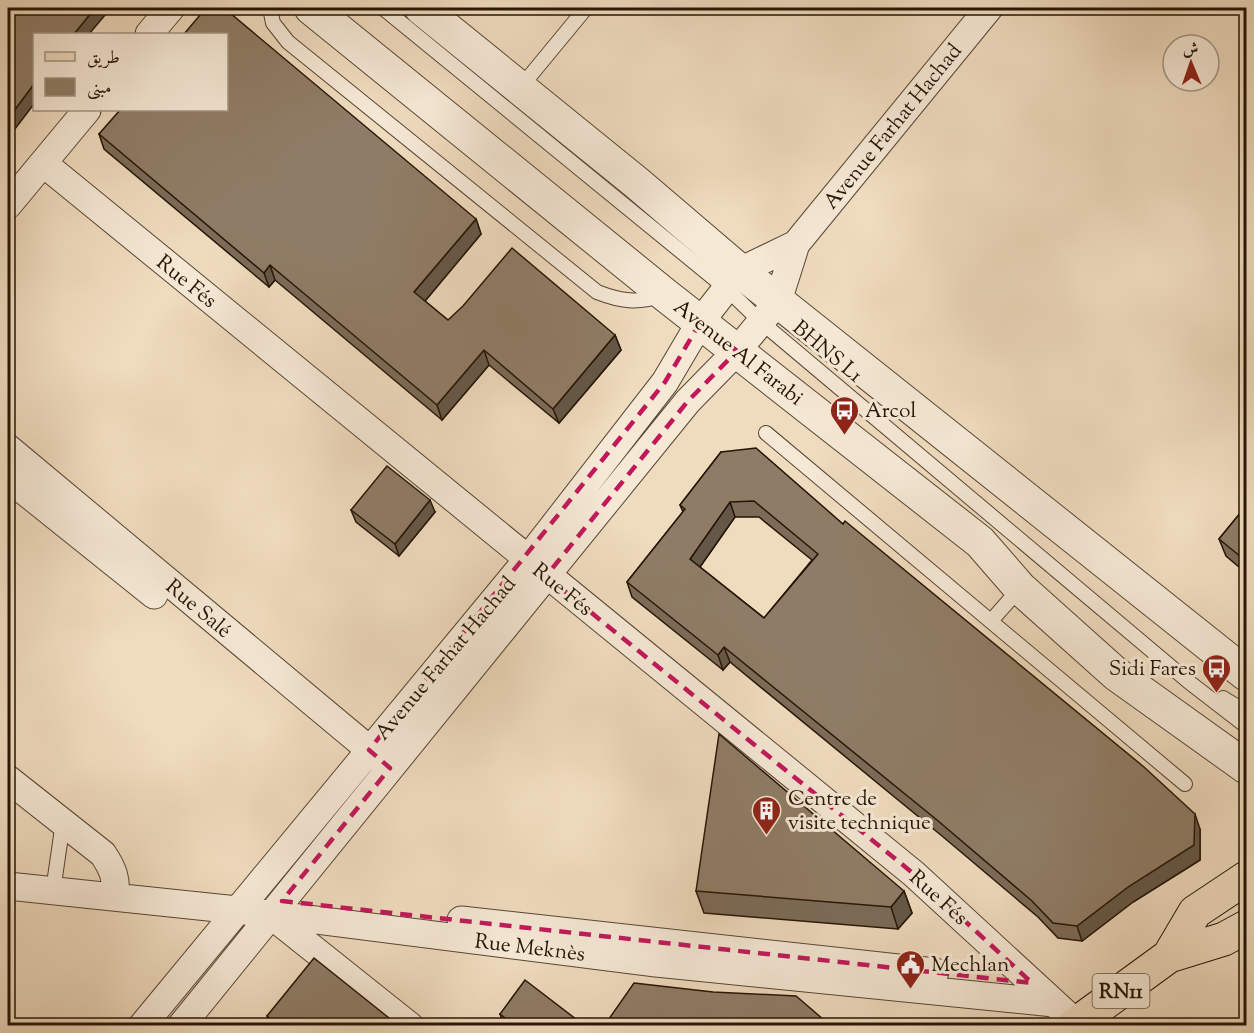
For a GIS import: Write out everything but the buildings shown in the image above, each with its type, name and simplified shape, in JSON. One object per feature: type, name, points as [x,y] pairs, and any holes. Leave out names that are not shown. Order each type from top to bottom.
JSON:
[{"type":"main road","name":"RN11","points":[[1168,956],[1195,912],[1246,878]]},
{"type":"main road","name":"RN11","points":[[1067,1017],[1168,956],[1224,939],[1246,927]]},
{"type":"street","points":[[150,33],[171,8]]},
{"type":"street","name":"Avenue Al Farabi","points":[[311,8],[664,294],[980,542],[1020,588],[1116,674],[1246,767]]},
{"type":"street","points":[[421,8],[520,88],[767,313],[1246,674]]},
{"type":"street","name":"Avenue Farhat Hachad","points":[[142,1026],[365,754],[688,401],[737,351],[767,313],[796,244],[989,8]]},
{"type":"street","points":[[8,205],[86,111]]},
{"type":"street","name":"Rue Fés","points":[[43,163],[536,568],[914,874],[1067,1017]]},
{"type":"street","name":"Avenue Farhat Hachad","points":[[181,1026],[386,772],[536,568],[665,382],[701,321],[732,282],[796,244]]},
{"type":"street","name":"Rue Salé","points":[[8,448],[386,772]]},
{"type":"street","name":"Rue Salé","points":[[8,478],[365,754]]},
{"type":"street","points":[[8,779],[103,854],[112,866],[116,889]]},
{"type":"street","name":"Rue Meknès","points":[[8,871],[54,883],[243,903],[656,963],[1067,1017]]},
{"type":"street","name":"Rue Meknès","points":[[8,886],[54,883]]},
{"type":"street","points":[[277,908],[410,1026]]},
{"type":"street","name":"Rue Meknès","points":[[277,908],[1032,983]]},
{"type":"lane","points":[[270,8],[273,23],[288,42],[597,292],[620,301],[639,302],[664,294]]},
{"type":"lane","points":[[386,8],[732,282]]},
{"type":"lane","points":[[520,88],[586,8]]},
{"type":"lane","name":"BHNS L1","points":[[767,313],[1217,694],[1246,712]]},
{"type":"lane","name":"BHNS L1","points":[[767,313],[1189,682],[1246,726]]},
{"type":"lane","points":[[766,433],[1185,784]]},
{"type":"lane","points":[[991,621],[1020,588]]},
{"type":"lane","points":[[54,883],[63,822]]},
{"type":"highlighted area","points":[[701,321],[737,351],[688,401],[546,576],[914,874],[1032,983],[282,901],[390,768],[369,750],[665,382]]},
{"type":"place","name":"Arcol","points":[[844,436]]},
{"type":"place","name":"Sidi Fares","points":[[1217,694]]},
{"type":"place","name":"Centre de visite technique","points":[[767,836]]},
{"type":"place","name":"Mechlan","points":[[910,990]]}]
